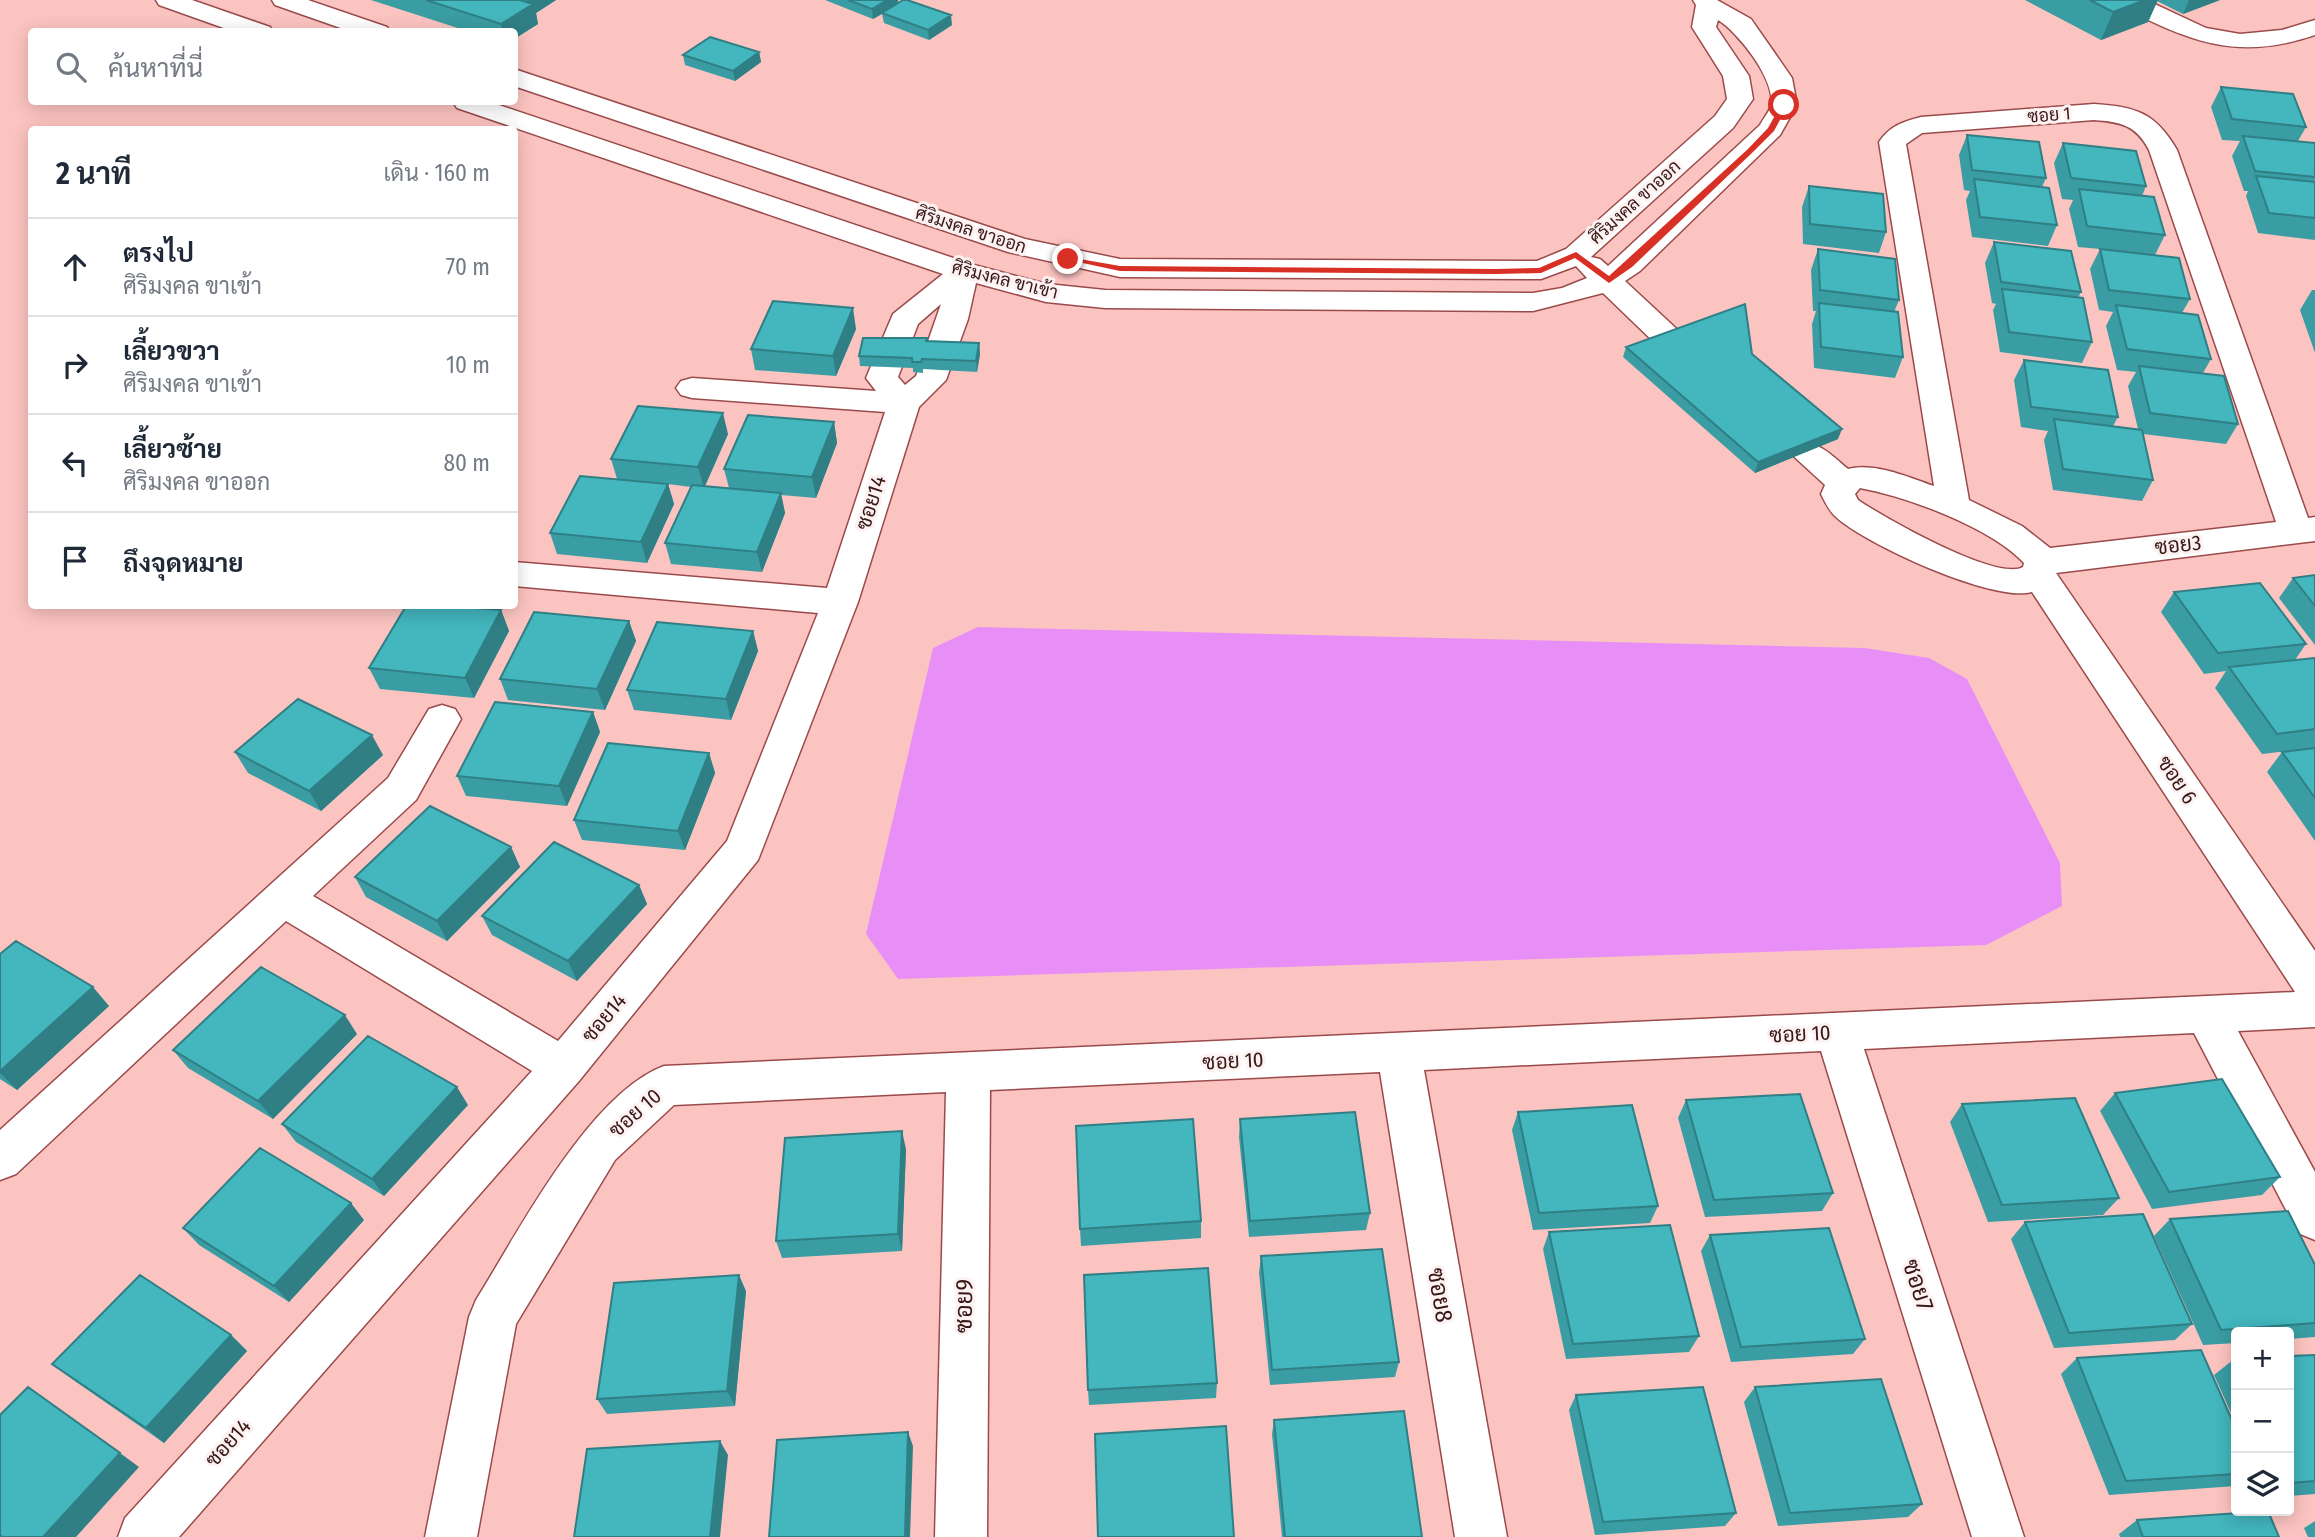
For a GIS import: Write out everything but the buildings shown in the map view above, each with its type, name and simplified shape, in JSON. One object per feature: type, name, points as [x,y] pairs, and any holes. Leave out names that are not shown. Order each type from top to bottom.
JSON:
[{"type":"street","points":[[168,0],[249,28]]},
{"type":"street","points":[[284,0],[366,28]]},
{"type":"street","points":[[2127,0],[2209,38],[2228,43],[2277,40],[2315,27]]},
{"type":"street","name":"ศิริมงคล ขาออก","points":[[518,78],[1018,246],[1068,259],[1120,268],[1496,272],[1541,270],[1576,255],[1724,122],[1740,99],[1736,76],[1704,27],[1706,3]]},
{"type":"street","name":"ศิริมงคล ขาเข้า","points":[[475,105],[964,271],[1046,293],[1105,299],[1533,302],[1573,297],[1609,280],[1629,265],[1771,129],[1784,105],[1779,78],[1742,24],[1706,3]]},
{"type":"street","points":[[284,28],[314,10]]},
{"type":"street","name":"ซอย 1","points":[[1954,508],[1892,142],[1906,129],[1921,125],[2105,110],[2141,123],[2156,138],[2162,150],[2306,531]]},
{"type":"street","points":[[1576,255],[1609,280],[1670,340]]},
{"type":"street","points":[[1046,293],[1068,259]]},
{"type":"street","points":[[692,388],[904,403],[930,380],[953,319],[964,271]]},
{"type":"street","points":[[904,403],[882,378],[904,320],[964,271]]},
{"type":"street","name":"ซอย14","points":[[144,1537],[564,1067],[744,849],[839,602],[904,403]]},
{"type":"street","points":[[1805,452],[1843,482]]},
{"type":"street","name":"ซอย 6","points":[[1843,482],[1859,477],[1882,479],[2016,536],[2034,549],[2040,567],[2315,986]]},
{"type":"street","name":"ซอย3","points":[[1843,482],[1838,494],[1846,508],[1863,520],[1956,564],[2004,582],[2025,582],[2040,567],[2306,531]]},
{"type":"street","points":[[518,574],[839,602]]},
{"type":"street","points":[[0,1159],[402,789],[442,719]]},
{"type":"street","points":[[284,899],[564,1067]]},
{"type":"street","name":"ซอย 10","points":[[452,1537],[493,1317],[599,1145],[664,1086],[968,1074],[2315,1009]]},
{"type":"street","points":[[2206,1014],[2315,1218]]},
{"type":"street","name":"ซอย7","points":[[1837,1032],[1998,1537]]},
{"type":"street","name":"ซอย8","points":[[1399,1053],[1481,1537]]},
{"type":"street","name":"ซอย9","points":[[961,1537],[968,1074]]},
{"type":"shaded area","points":[[978,627],[1865,648],[1929,658],[1967,679],[2060,863],[2062,906],[1986,945],[898,979],[866,934],[933,648]]},
{"type":"route","points":[[1068,259],[1120,268],[1496,272],[1541,270],[1576,255],[1609,280],[1629,265],[1751,150],[1771,129],[1784,105]]}]
